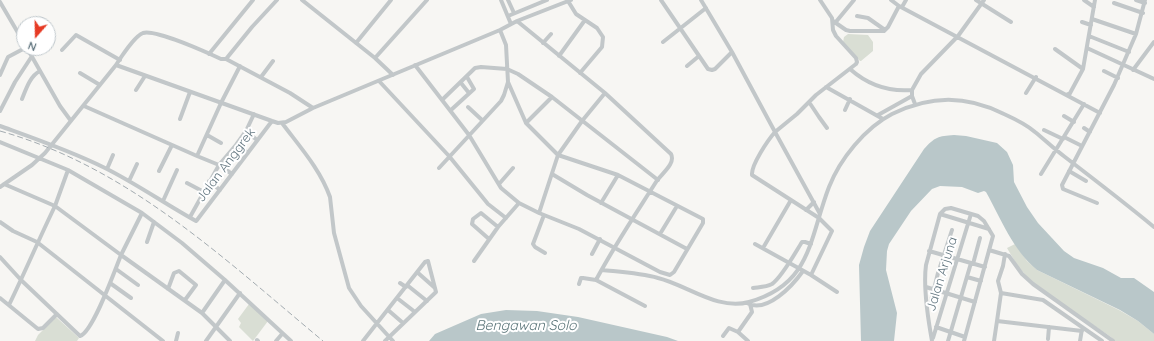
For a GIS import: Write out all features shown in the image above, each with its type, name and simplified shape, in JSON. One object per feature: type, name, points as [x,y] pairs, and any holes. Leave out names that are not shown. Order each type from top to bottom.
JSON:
[{"type":"street","points":[[209,54],[253,0]]},
{"type":"street","points":[[226,59],[252,27],[277,0]]},
{"type":"street","points":[[302,0],[375,58],[393,75]]},
{"type":"street","points":[[356,43],[391,0]]},
{"type":"street","points":[[375,58],[427,0]]},
{"type":"street","points":[[501,0],[511,24]]},
{"type":"street","points":[[508,0],[514,13]]},
{"type":"street","points":[[508,16],[547,0]]},
{"type":"street","points":[[661,0],[707,68],[712,70],[732,52]]},
{"type":"street","points":[[701,0],[732,52],[814,202],[819,216],[832,231],[811,275]]},
{"type":"street","points":[[820,0],[834,22],[846,30],[885,30]]},
{"type":"street","points":[[819,216],[806,210],[753,177],[752,170],[765,145],[775,132],[826,87],[857,63],[857,60],[836,36],[833,27],[834,22],[854,0]]},
{"type":"street","points":[[891,0],[1100,112]]},
{"type":"street","points":[[900,6],[901,0]]},
{"type":"street","points":[[885,30],[900,6],[906,0]]},
{"type":"street","points":[[976,0],[983,2],[1011,22]]},
{"type":"street","points":[[1084,0],[1094,7]]},
{"type":"street","points":[[1069,95],[1083,69],[1095,0]]},
{"type":"street","points":[[1097,203],[1062,187],[1118,78],[1129,52],[1143,13],[1145,1],[1136,0]]},
{"type":"street","points":[[116,65],[272,121],[282,123],[313,108],[500,30],[517,21],[569,1],[576,14],[597,28],[603,37],[602,47],[580,73]]},
{"type":"street","points":[[0,2],[16,29]]},
{"type":"street","points":[[916,104],[912,96],[912,90],[921,74],[958,36],[983,2]]},
{"type":"street","points":[[1114,3],[1143,13]]},
{"type":"street","points":[[663,42],[706,8]]},
{"type":"street","points":[[857,16],[868,18],[885,30]]},
{"type":"street","points":[[1092,19],[1136,34]]},
{"type":"street","points":[[559,56],[585,20]]},
{"type":"street","points":[[517,21],[605,93],[671,154],[673,158],[632,219],[596,280]]},
{"type":"street","points":[[1082,22],[1091,25]]},
{"type":"street","points":[[415,65],[451,110],[502,188],[519,203],[538,213],[579,229],[660,272],[671,275],[704,220],[618,175],[558,155],[526,123],[508,82],[506,45],[500,30]]},
{"type":"street","points":[[2,185],[40,158],[84,106],[137,37],[146,32],[158,34],[221,59],[226,59],[290,93],[313,108]]},
{"type":"street","points":[[544,43],[551,34]]},
{"type":"street","points":[[62,50],[76,35],[120,60]]},
{"type":"street","points":[[1089,36],[1129,52]]},
{"type":"street","points":[[1133,70],[1154,42]]},
{"type":"street","points":[[1086,48],[1154,79]]},
{"type":"street","points":[[1056,49],[1083,69]]},
{"type":"street","points":[[0,75],[8,57],[16,53]]},
{"type":"street","points":[[0,112],[15,82],[32,56],[60,106],[71,121]]},
{"type":"street","points":[[687,66],[699,56]]},
{"type":"street","points":[[261,77],[273,61]]},
{"type":"street","points":[[198,156],[221,103],[240,66]]},
{"type":"street","points":[[442,100],[475,68],[507,70],[523,78],[552,97],[658,180]]},
{"type":"street","points":[[850,69],[865,81],[878,87],[893,90],[912,90]]},
{"type":"street","points":[[22,99],[28,84],[37,72],[40,71]]},
{"type":"street","points":[[1104,71],[1118,78]]},
{"type":"street","points":[[80,73],[100,85]]},
{"type":"street","points":[[136,90],[144,76]]},
{"type":"street","points":[[451,110],[474,88],[466,77]]},
{"type":"street","points":[[1026,93],[1036,77]]},
{"type":"street","points":[[379,81],[449,156],[488,204],[506,218]]},
{"type":"street","points":[[439,168],[503,98],[508,82]]},
{"type":"street","points":[[461,83],[469,93]]},
{"type":"street","points":[[826,87],[883,118]]},
{"type":"street","points":[[180,119],[190,92]]},
{"type":"street","points":[[538,213],[558,155],[582,121],[605,93]]},
{"type":"street","points":[[878,115],[912,96]]},
{"type":"street","points":[[526,123],[552,97]]},
{"type":"street","points":[[844,110],[850,99]]},
{"type":"street","points":[[602,270],[638,273],[660,278],[728,304],[759,305],[771,301],[787,290],[801,270],[829,187],[840,163],[852,148],[883,118],[916,104],[945,99],[960,100],[985,105],[1016,120],[1034,131],[1154,227]]},
{"type":"street","points":[[809,102],[827,128]]},
{"type":"street","points":[[1041,174],[1084,104]]},
{"type":"street","points":[[84,106],[219,165],[232,174]]},
{"type":"street","points":[[468,107],[482,120]]},
{"type":"street","points":[[0,126],[53,144],[107,169],[190,217],[209,181],[219,165],[246,131],[254,114]]},
{"type":"street","points":[[1064,116],[1074,122]]},
{"type":"street","name":"Jalan Anggrek","points":[[190,217],[196,221],[272,121]]},
{"type":"street","points":[[282,123],[317,169],[325,184],[330,197],[334,232],[347,282],[355,297],[393,341]]},
{"type":"street","points":[[1084,128],[1090,132]]},
{"type":"street","points":[[1044,130],[1082,146]]},
{"type":"street","points":[[246,131],[257,140]]},
{"type":"street","points":[[207,135],[221,143]]},
{"type":"street","points":[[1,144],[68,170],[142,213],[182,243],[240,293],[291,341]]},
{"type":"street","points":[[159,171],[172,145]]},
{"type":"street","points":[[236,145],[248,153]]},
{"type":"street","points":[[107,169],[113,155]]},
{"type":"street","points":[[129,181],[137,164]]},
{"type":"street","points":[[499,184],[513,168]]},
{"type":"street","points":[[9,305],[55,206],[68,170]]},
{"type":"street","points":[[163,201],[177,170]]},
{"type":"street","points":[[1069,171],[1086,181]]},
{"type":"street","points":[[552,174],[687,249]]},
{"type":"street","points":[[602,203],[618,175]]},
{"type":"street","points":[[209,181],[220,190]]},
{"type":"street","points":[[187,183],[204,192]]},
{"type":"street","points":[[2,185],[55,206],[202,313],[230,341]]},
{"type":"street","points":[[763,248],[791,200]]},
{"type":"street","points":[[806,210],[814,202]]},
{"type":"street","points":[[474,261],[498,227],[519,203]]},
{"type":"street","points":[[660,234],[677,206]]},
{"type":"street","points":[[932,340],[925,272],[929,251],[940,214],[945,209],[951,208],[981,218],[993,236],[965,339],[936,327]]},
{"type":"street","points":[[0,257],[21,280],[78,335],[82,336],[95,317],[121,255],[142,213]]},
{"type":"street","points":[[489,239],[472,224],[473,220],[481,213],[498,227]]},
{"type":"street","points":[[940,214],[989,229]]},
{"type":"street","name":"Jalan Arjuna","points":[[932,340],[971,214]]},
{"type":"street","points":[[544,215],[533,244],[545,253]]},
{"type":"street","points":[[0,222],[12,231],[37,242],[163,341]]},
{"type":"street","points":[[147,242],[154,222]]},
{"type":"street","points":[[931,301],[943,256],[952,230]]},
{"type":"street","points":[[948,341],[960,298],[980,238]]},
{"type":"street","points":[[592,254],[600,239]]},
{"type":"street","points":[[753,288],[763,287],[773,283],[803,242],[810,244]]},
{"type":"street","points":[[755,244],[811,275],[837,292]]},
{"type":"street","points":[[990,250],[1009,256],[1019,271],[1033,284],[1113,341]]},
{"type":"street","points":[[929,251],[985,267]]},
{"type":"street","points":[[994,341],[1001,293],[998,281],[1005,254]]},
{"type":"street","points":[[363,341],[425,262],[428,261],[436,288],[435,293],[385,341]]},
{"type":"street","points":[[116,269],[138,285]]},
{"type":"street","points":[[748,304],[784,286],[801,270]]},
{"type":"street","points":[[168,289],[174,273],[179,271],[196,285],[185,300]]},
{"type":"street","points":[[417,272],[436,288]]},
{"type":"street","points":[[660,272],[660,278]]},
{"type":"street","points":[[967,276],[981,281]]},
{"type":"street","points":[[579,284],[581,278],[596,280],[645,306]]},
{"type":"street","points":[[202,313],[225,280]]},
{"type":"street","points":[[110,282],[131,298]]},
{"type":"street","points":[[400,283],[427,301]]},
{"type":"street","points":[[926,287],[975,302]]},
{"type":"street","points":[[771,301],[774,292]]},
{"type":"street","points":[[206,341],[240,293]]},
{"type":"street","points":[[1001,293],[1043,300],[1082,330],[1102,341]]},
{"type":"street","points":[[0,298],[40,329],[43,328],[57,314]]},
{"type":"street","points":[[397,298],[415,312]]},
{"type":"street","points":[[748,304],[752,312]]},
{"type":"street","points":[[738,332],[752,312],[759,305]]},
{"type":"street","points":[[388,310],[403,323]]},
{"type":"street","points":[[997,321],[1082,330]]},
{"type":"street","points":[[1048,339],[1049,327]]},
{"type":"street","points":[[723,336],[729,328],[738,332],[748,341]]},
{"type":"street","points":[[1080,341],[1082,330]]},
{"type":"street","points":[[176,341],[178,333]]},
{"type":"street","points":[[276,341],[282,334]]},
{"type":"shaded area","points":[[848,34],[868,35],[873,42],[873,51],[860,61],[843,42],[844,37]]},
{"type":"shaded area","points":[[1015,244],[1027,261],[1037,270],[1119,310],[1138,321],[1154,334],[1154,341],[1115,341],[1033,284],[1017,265],[1007,248]]},
{"type":"shaded area","points":[[249,304],[268,321],[253,341],[239,327],[241,323],[238,319]]},
{"type":"shaded area","points":[[56,317],[79,338],[77,341],[35,341],[38,335]]},
{"type":"water","points":[[954,135],[966,136],[997,143],[1007,152],[1013,165],[1014,182],[1027,207],[1038,223],[1064,251],[1074,258],[1103,268],[1121,278],[1134,278],[1154,292],[1154,334],[1138,321],[1120,310],[1037,270],[1014,244],[986,192],[984,191],[978,193],[962,187],[940,186],[932,189],[911,211],[889,244],[886,270],[897,313],[894,341],[861,341],[859,265],[870,231],[924,149],[937,138]]},
{"type":"water","name":"Bengawan Solo","points":[[506,310],[537,311],[578,317],[667,337],[678,341],[429,341],[435,334],[481,314]]},
{"type":"railway","points":[[0,131],[47,147],[90,167],[132,191],[172,218],[211,248],[323,341]]}]
